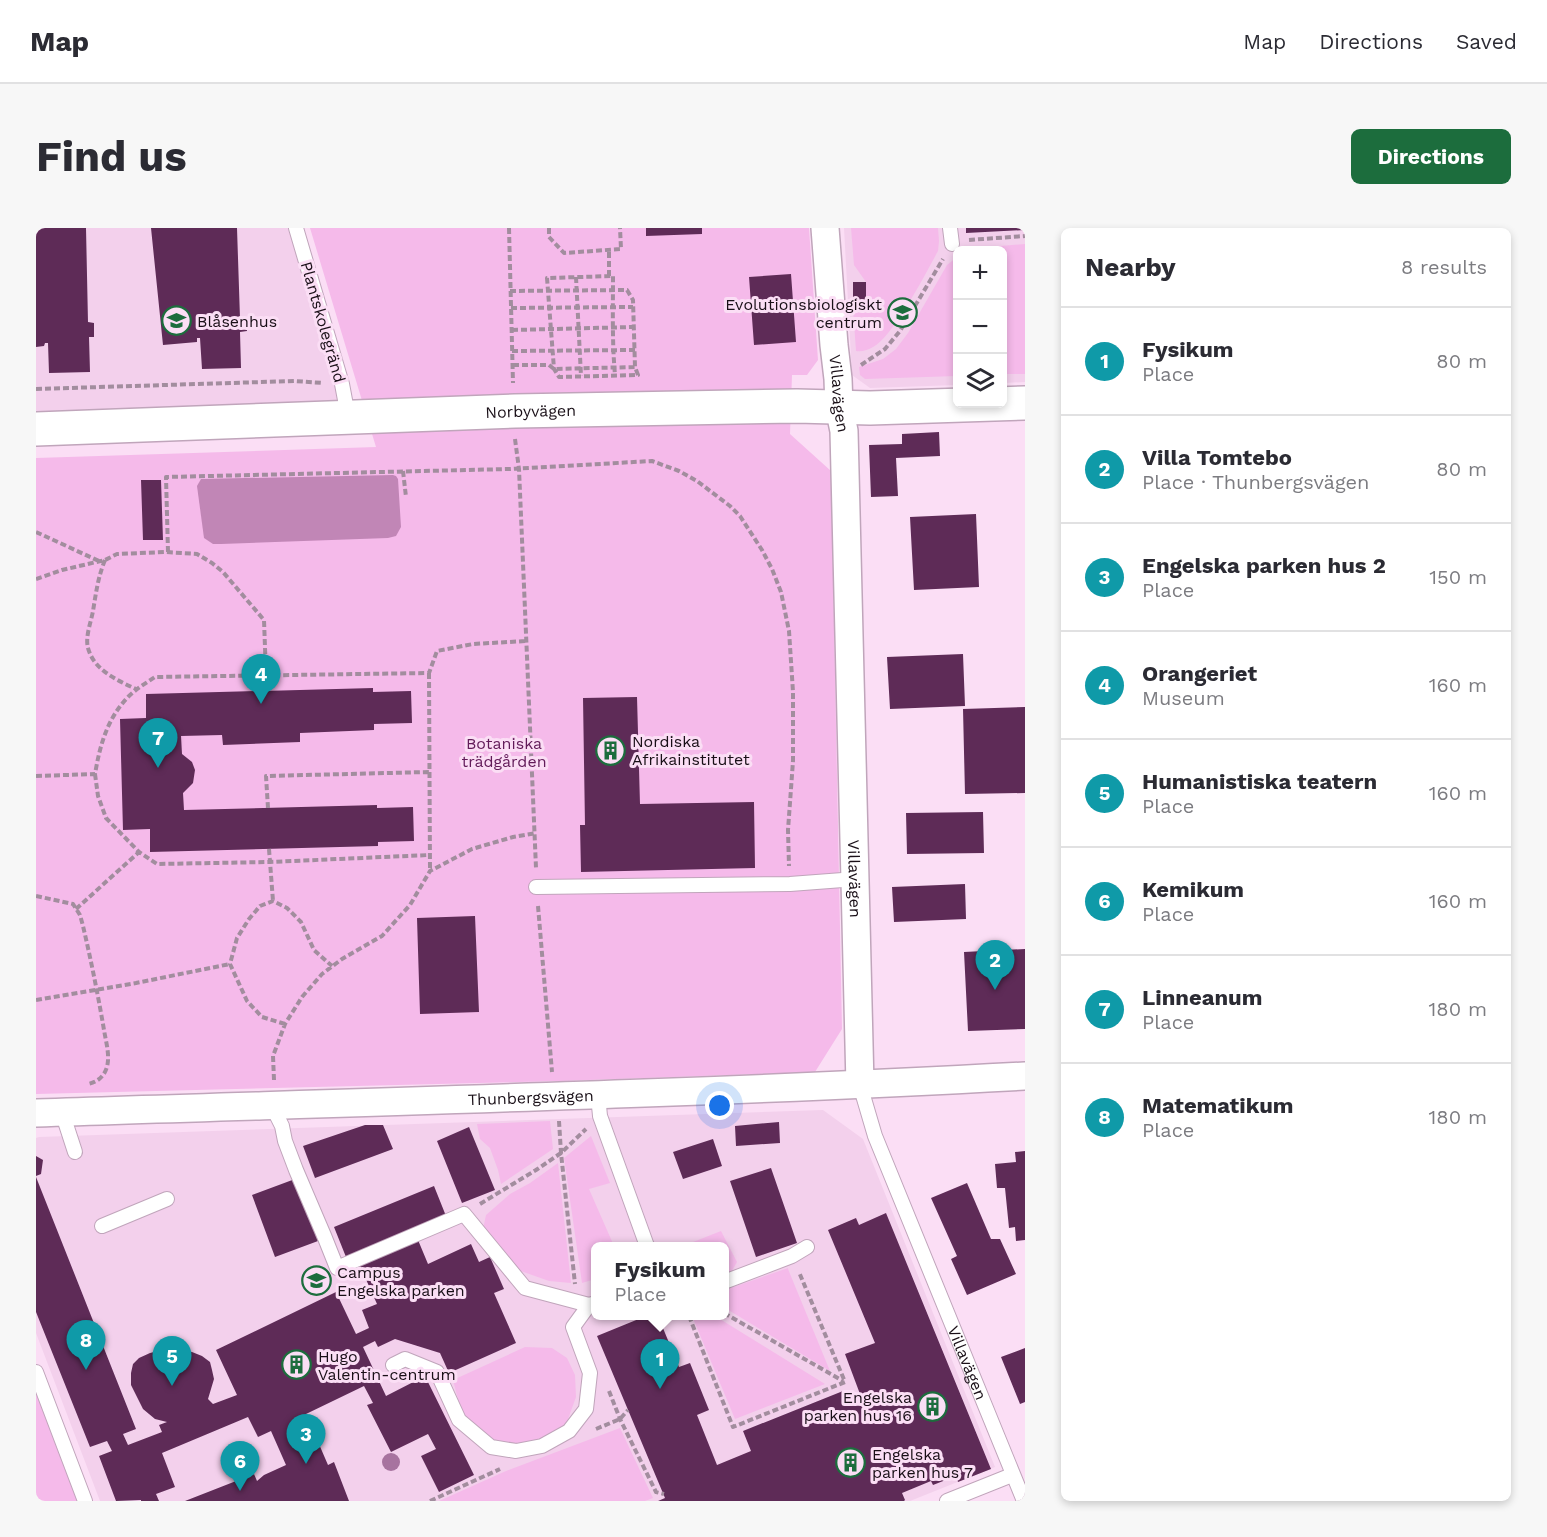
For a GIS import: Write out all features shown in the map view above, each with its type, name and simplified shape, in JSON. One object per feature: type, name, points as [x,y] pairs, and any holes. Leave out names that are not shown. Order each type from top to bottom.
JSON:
[{"type":"street","name":"Villavägen","points":[[825,228],[838,393],[844,431],[860,1085]]},
{"type":"street","name":"Norbyvägen","points":[[36,429],[348,416],[797,406],[838,393],[870,408],[1025,403]]},
{"type":"street","name":"Thunbergsvägen","points":[[49,1113],[272,1106],[557,1107],[860,1085],[1025,1076]]},
{"type":"lane","name":"Plantskolegränd","points":[[296,228],[342,384],[348,416]]},
{"type":"lane","points":[[950,228],[952,244]]},
{"type":"lane","points":[[536,887],[790,884],[856,879]]},
{"type":"lane","name":"Villavägen","points":[[860,1085],[875,1136],[1024,1501]]},
{"type":"lane","points":[[599,1105],[646,1242]]},
{"type":"lane","points":[[272,1106],[282,1126],[296,1170],[337,1268],[464,1214],[525,1288],[587,1303],[573,1327],[590,1373],[586,1409],[569,1431],[542,1446],[516,1451],[491,1447],[459,1420],[437,1372],[405,1359],[393,1365]]},
{"type":"lane","points":[[49,1113],[75,1152]]},
{"type":"lane","points":[[102,1226],[167,1199]]},
{"type":"lane","points":[[729,1280],[792,1256],[807,1247]]},
{"type":"lane","points":[[36,1372],[85,1501]]},
{"type":"lane","points":[[947,1501],[1012,1475]]},
{"type":"path","points":[[508,228],[514,433],[519,469],[536,833],[536,887],[561,1153],[587,1303]]},
{"type":"path","points":[[549,228],[549,237],[564,253],[621,249],[620,228]]},
{"type":"path","points":[[838,393],[885,349],[900,331],[952,244],[968,240],[1025,236]]},
{"type":"path","points":[[609,250],[609,276]]},
{"type":"path","points":[[554,369],[547,278],[613,276],[615,375]]},
{"type":"path","points":[[576,277],[581,376]]},
{"type":"path","points":[[510,291],[627,290],[634,307],[635,367],[638,375],[560,377],[549,365],[513,365]]},
{"type":"path","points":[[511,308],[634,307]]},
{"type":"path","points":[[512,330],[634,327]]},
{"type":"path","points":[[512,351],[635,350]]},
{"type":"path","points":[[554,369],[635,367]]},
{"type":"path","points":[[168,552],[166,477],[519,469],[652,461],[679,471],[705,486],[735,511],[752,533],[772,569],[781,592],[789,631],[793,692],[793,749],[788,830],[790,884]]},
{"type":"path","points":[[403,471],[406,497]]},
{"type":"path","points":[[36,532],[102,560]]},
{"type":"path","points":[[36,579],[117,554],[168,552],[197,554],[223,572],[264,620],[266,675]]},
{"type":"path","points":[[102,560],[88,634],[88,648],[96,663],[108,674],[138,690]]},
{"type":"path","points":[[430,871],[429,673],[437,651],[473,644],[526,641]]},
{"type":"path","points":[[429,673],[155,677],[129,697],[106,729],[99,750],[95,774],[98,796],[106,818],[139,852],[158,864],[429,855]]},
{"type":"path","points":[[268,808],[266,776],[429,772]]},
{"type":"path","points":[[36,776],[95,774]]},
{"type":"path","points":[[272,1106],[273,1056],[285,1024],[302,998],[322,974],[382,936],[410,905],[430,871],[472,849],[536,833]]},
{"type":"path","points":[[269,849],[273,901]]},
{"type":"path","points":[[76,909],[139,852]]},
{"type":"path","points":[[36,896],[73,904],[80,915],[83,926],[98,990],[108,1057],[106,1070],[98,1081],[87,1084]]},
{"type":"path","points":[[285,1024],[262,1017],[247,1001],[230,964],[237,938],[249,919],[260,906],[273,901],[286,908],[301,922],[315,950],[332,966]]},
{"type":"path","points":[[36,1000],[230,964]]},
{"type":"path","points":[[464,1214],[561,1153],[599,1105]]},
{"type":"path","points":[[792,1256],[845,1382]]},
{"type":"path","points":[[729,1316],[845,1382]]},
{"type":"path","points":[[691,1320],[733,1427],[845,1382]]},
{"type":"path","points":[[608,1389],[656,1492],[663,1494]]},
{"type":"shaded area","name":"Blåsenhus","points":[[36,228],[288,228],[343,413],[36,425]]},
{"type":"shaded area","name":"Evolutionsbiologiskt centrum","points":[[844,228],[1025,228],[1025,382],[1007,383],[1007,246],[953,246],[953,385],[870,388],[852,375]]},
{"type":"shaded area","points":[[393,475],[398,479],[401,527],[396,536],[221,544],[213,544],[204,538],[197,486],[201,479]]},
{"type":"shaded area","name":"Campus Engelska parken","points":[[823,1110],[863,1139],[995,1467],[910,1501],[100,1501],[36,1333],[36,1138]]},
{"type":"green space","name":"Botaniska trädgården","points":[[310,228],[809,228],[818,360],[807,375],[792,375],[790,434],[831,471],[842,1029],[815,1072],[561,1081],[36,1094],[36,458],[376,447]]},
{"type":"green space","points":[[851,228],[938,228],[939,241],[938,251],[909,304],[890,331],[871,348],[860,351],[856,351],[853,309],[866,300],[866,282],[854,265]]},
{"type":"green space","points":[[1025,244],[1025,374],[1007,374],[1007,246],[1000,246]]},
{"type":"green space","points":[[953,260],[953,376],[865,379],[860,375],[859,367],[883,359],[896,349],[908,333],[947,265]]},
{"type":"green space","points":[[550,1121],[553,1149],[501,1184],[490,1148],[480,1139],[477,1124]]},
{"type":"green space","points":[[591,1136],[610,1183],[589,1189],[612,1242],[591,1242],[591,1280],[582,1283],[564,1158]]},
{"type":"green space","points":[[558,1163],[571,1283],[549,1281],[518,1270],[483,1229],[486,1215],[510,1194]]},
{"type":"green space","points":[[721,1231],[727,1242],[693,1242]]},
{"type":"green space","points":[[729,1246],[737,1262],[729,1276]]},
{"type":"green space","points":[[788,1268],[830,1371],[729,1310],[729,1289]]},
{"type":"green space","points":[[694,1320],[721,1320],[825,1384],[735,1419]]},
{"type":"green space","points":[[525,1347],[552,1348],[567,1358],[575,1375],[576,1397],[567,1422],[553,1435],[536,1443],[518,1446],[501,1445],[482,1435],[462,1415],[453,1380]]},
{"type":"green space","points":[[36,1393],[77,1501],[36,1501]]},
{"type":"green space","points":[[620,1428],[653,1498],[645,1501],[439,1501],[506,1471]]},
{"type":"building","points":[[36,228],[86,228],[88,322],[94,323],[94,337],[89,337],[90,372],[49,373],[48,343],[36,347]]},
{"type":"building","name":"Blåsenhus","points":[[151,228],[237,228],[240,318],[246,318],[247,331],[240,332],[241,368],[202,369],[200,338],[197,338],[197,342],[163,345]]},
{"type":"building","points":[[646,228],[702,228],[702,234],[646,236]]},
{"type":"building","points":[[966,228],[1025,228],[1025,230],[966,233]]},
{"type":"building","points":[[791,274],[796,342],[754,345],[749,277]]},
{"type":"building","points":[[853,282],[866,282],[866,300],[853,301]]},
{"type":"building","points":[[939,432],[940,456],[896,458],[898,496],[871,497],[869,445],[902,444],[902,434]]},
{"type":"building","points":[[141,480],[161,480],[163,540],[143,540]]},
{"type":"building","points":[[976,514],[979,587],[914,590],[910,517]]},
{"type":"building","points":[[963,654],[965,706],[890,709],[887,657]]},
{"type":"building","points":[[373,688],[373,692],[411,691],[412,723],[374,724],[374,730],[300,733],[300,742],[223,745],[222,735],[181,736],[182,754],[192,762],[195,770],[193,783],[183,793],[184,810],[377,805],[377,808],[413,807],[414,841],[378,842],[378,846],[150,852],[150,829],[123,830],[120,719],[146,718],[146,694]]},
{"type":"building","name":"Nordiska Afrikainstitutet","points":[[637,697],[640,804],[754,802],[755,868],[581,872],[580,825],[585,825],[583,698]]},
{"type":"building","points":[[1025,707],[1025,793],[965,794],[963,709]]},
{"type":"building","points":[[983,812],[984,853],[907,854],[906,813]]},
{"type":"building","points":[[965,884],[966,919],[894,922],[892,887]]},
{"type":"building","points":[[475,916],[479,1012],[420,1014],[417,918]]},
{"type":"building","points":[[1025,949],[1025,1029],[968,1031],[964,952]]},
{"type":"building","points":[[779,1122],[780,1143],[736,1146],[735,1126]]},
{"type":"building","points":[[365,1125],[383,1125],[393,1149],[315,1178],[303,1146]]},
{"type":"building","points":[[469,1127],[495,1190],[462,1203],[437,1141]]},
{"type":"building","points":[[713,1139],[722,1166],[683,1179],[673,1152]]},
{"type":"building","points":[[1025,1151],[1025,1240],[1016,1241],[1015,1227],[1009,1228],[1005,1188],[997,1188],[995,1164],[1016,1162],[1015,1152]]},
{"type":"building","points":[[36,1156],[43,1160],[41,1174],[36,1176]]},
{"type":"building","points":[[771,1168],[797,1243],[756,1257],[730,1181]]},
{"type":"building","points":[[36,1177],[136,1429],[123,1434],[128,1445],[162,1432],[159,1425],[167,1422],[155,1419],[143,1409],[131,1385],[133,1364],[139,1358],[162,1350],[192,1352],[202,1356],[210,1362],[212,1370],[214,1379],[208,1399],[213,1404],[237,1395],[216,1350],[336,1292],[356,1334],[369,1328],[362,1310],[377,1304],[360,1266],[418,1240],[428,1264],[471,1244],[479,1262],[490,1257],[504,1289],[494,1293],[516,1343],[449,1373],[440,1353],[395,1339],[378,1347],[375,1341],[363,1347],[386,1396],[425,1376],[474,1475],[439,1492],[421,1456],[436,1449],[428,1434],[391,1452],[367,1405],[373,1403],[364,1386],[306,1414],[328,1465],[334,1462],[349,1501],[185,1501],[254,1474],[257,1481],[264,1475],[286,1465],[271,1431],[258,1437],[248,1417],[162,1453],[175,1487],[156,1494],[159,1501],[116,1501],[99,1456],[112,1451],[107,1441],[90,1447],[36,1312]]},
{"type":"building","points":[[295,1179],[318,1241],[275,1257],[252,1195]]},
{"type":"building","points":[[967,1183],[991,1239],[1000,1239],[1016,1274],[967,1295],[951,1259],[957,1256],[931,1198]]},
{"type":"building","points":[[434,1186],[446,1216],[346,1257],[334,1227]]},
{"type":"building","points":[[886,1213],[991,1469],[958,1482],[956,1476],[933,1485],[931,1481],[902,1493],[904,1501],[658,1501],[665,1498],[597,1336],[636,1320],[660,1320],[679,1367],[690,1363],[709,1410],[697,1415],[717,1465],[751,1451],[743,1431],[843,1391],[846,1399],[860,1394],[845,1354],[875,1343],[828,1230],[856,1218],[859,1225]]},
{"type":"building","points":[[1025,1348],[1025,1402],[1020,1404],[1001,1357]]},
{"type":"place","name":"Evolutionsbiologiskt centrum","points":[[903,313]]},
{"type":"place","name":"Blåsenhus","points":[[176,321]]},
{"type":"place","name":"Orangeriet","points":[[261,704]]},
{"type":"place","name":"Nordiska Afrikainstitutet","points":[[611,750]]},
{"type":"place","name":"Linneanum","points":[[158,768]]},
{"type":"place","name":"Villa Tomtebo","points":[[995,990]]},
{"type":"place","name":"Campus Engelska parken","points":[[316,1281]]},
{"type":"place","name":"Hugo Valentin-centrum","points":[[297,1365]]},
{"type":"place","name":"Matematikum","points":[[86,1370]]},
{"type":"place","name":"Humanistiska teatern","points":[[172,1386]]},
{"type":"place","name":"Fysikum","points":[[660,1389]]},
{"type":"place","name":"Engelska parken hus 16","points":[[933,1406]]},
{"type":"place","name":"Engelska parken hus 7","points":[[851,1463]]},
{"type":"place","name":"Engelska parken hus 2","points":[[306,1464]]},
{"type":"place","name":"Kemikum","points":[[240,1491]]}]
